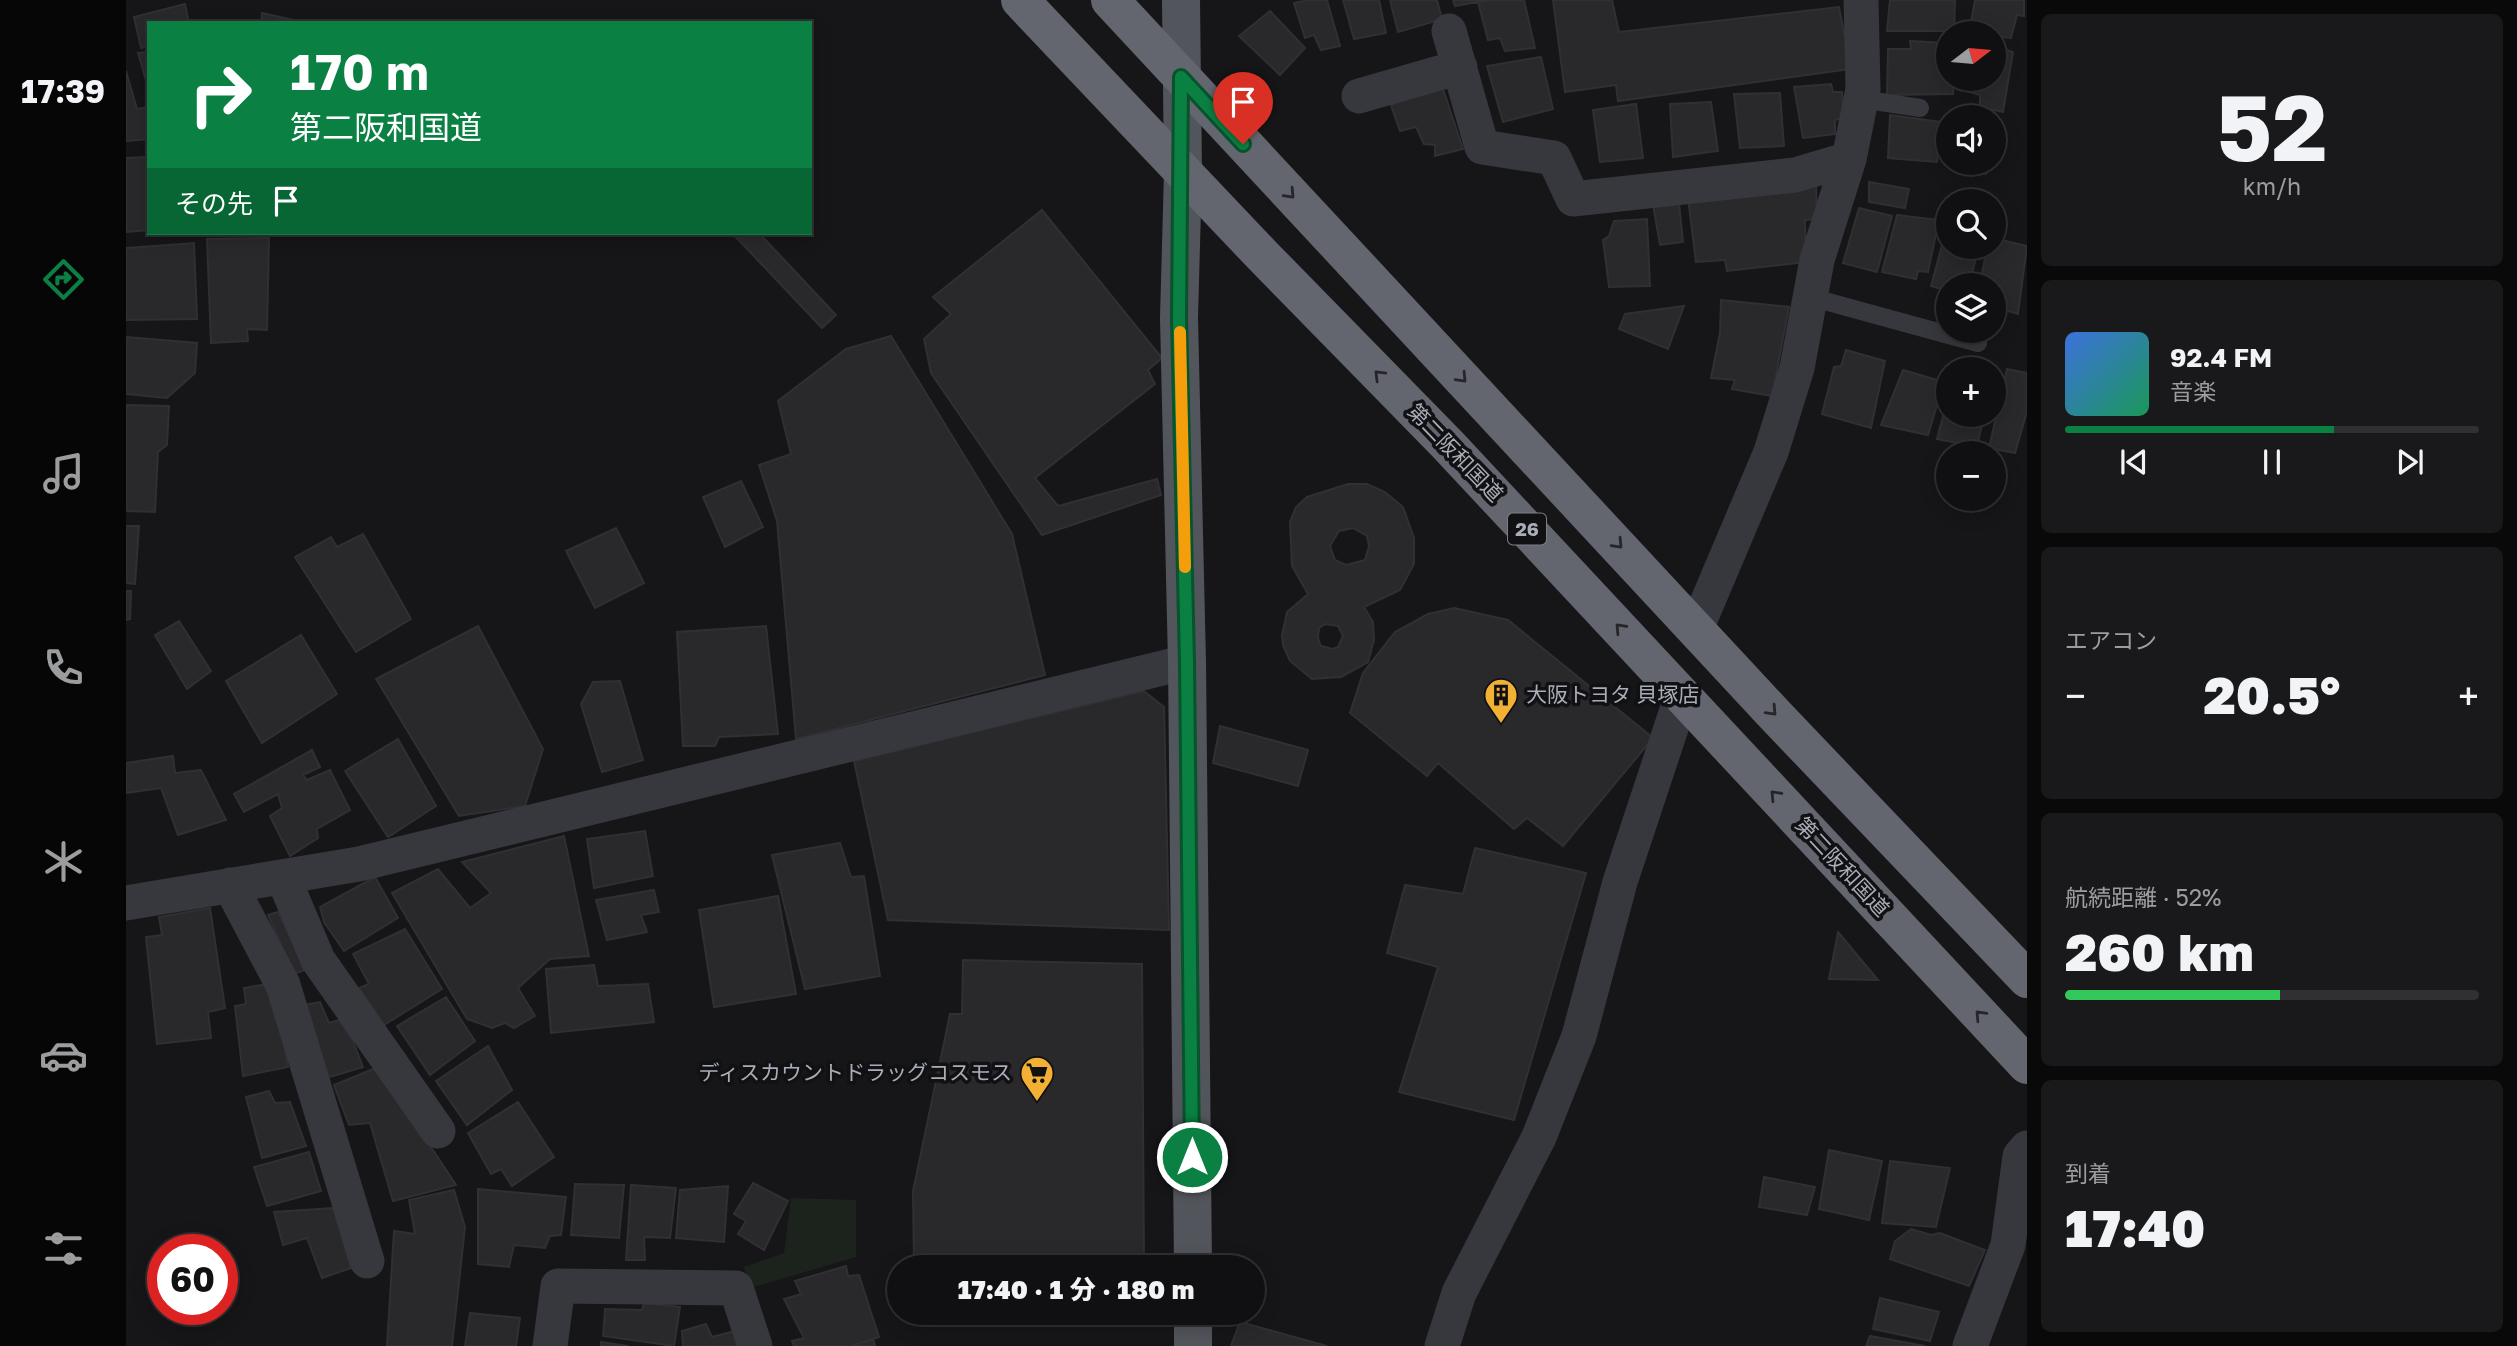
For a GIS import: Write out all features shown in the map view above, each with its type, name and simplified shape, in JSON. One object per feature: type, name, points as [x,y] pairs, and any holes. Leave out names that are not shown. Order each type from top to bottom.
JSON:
[{"type":"highway","name":"第二阪和国道","points":[[1020,0],[1448,445],[2027,1065]]},
{"type":"highway","points":[[1110,0],[1696,629],[2026,977]]},
{"type":"main road","points":[[1181,0],[1183,172],[1179,318],[1187,662],[1192,1255]]},
{"type":"main road","points":[[1193,1325],[1193,1346]]},
{"type":"street","points":[[1696,629],[1771,452],[1797,368],[1817,260],[1849,159],[1861,99],[1861,0]]},
{"type":"street","points":[[1449,31],[1482,147],[1554,158],[1573,199],[1795,175],[1849,159]]},
{"type":"street","points":[[1359,96],[1460,67]]},
{"type":"street","points":[[126,903],[386,858],[1187,662]]},
{"type":"street","points":[[1442,1346],[1460,1293],[1539,1137],[1579,1036],[1620,882],[1682,695]]},
{"type":"street","points":[[283,877],[318,960],[438,1131]]},
{"type":"street","points":[[230,885],[283,985],[367,1261]]},
{"type":"street","points":[[1970,1346],[2008,1245],[2020,1156],[2027,1149]]},
{"type":"street","points":[[550,1346],[558,1286],[736,1288],[755,1346]]},
{"type":"lane","points":[[1861,99],[1920,108]]},
{"type":"lane","points":[[1810,297],[1936,332]]},
{"type":"shaded area","points":[[791,1198],[856,1200],[856,1257],[750,1288],[744,1267],[784,1253]]},
{"type":"building","points":[[1327,0],[1340,46],[1321,50],[1314,35],[1305,38],[1294,3]]},
{"type":"building","points":[[1343,0],[1379,0],[1386,33],[1354,39]]},
{"type":"building","points":[[1390,0],[1437,0],[1442,19],[1398,32]]},
{"type":"building","points":[[1453,0],[1488,0],[1455,6]]},
{"type":"building","points":[[1524,0],[1535,48],[1505,51],[1500,38],[1488,40],[1478,2]]},
{"type":"building","points":[[1553,0],[1612,0],[1619,32],[1839,7],[1851,69],[1618,101],[1616,85],[1565,92]]},
{"type":"building","points":[[1890,0],[1955,0],[1954,21],[1936,21],[1936,31],[1887,31]]},
{"type":"building","points":[[1975,0],[2024,0],[2024,16],[2017,15],[2011,38],[2006,37],[2006,21],[1971,21]]},
{"type":"building","points":[[185,4],[189,21],[147,21],[147,46],[141,48],[134,17]]},
{"type":"building","points":[[1270,11],[1305,48],[1280,75],[1239,36]]},
{"type":"building","points":[[262,13],[298,21],[261,21]]},
{"type":"building","points":[[1910,41],[1936,42],[1936,91],[1953,91],[1953,94],[1887,95],[1888,49],[1911,49]]},
{"type":"building","points":[[2006,50],[2013,52],[2004,105],[1980,105],[1980,95],[1966,91],[2006,91]]},
{"type":"building","points":[[147,52],[147,84],[138,53]]},
{"type":"building","points":[[1541,57],[1553,109],[1503,122],[1487,66]]},
{"type":"building","points":[[126,71],[137,109],[147,107],[147,139],[126,141]]},
{"type":"building","points":[[1831,84],[1833,92],[1842,92],[1844,118],[1835,120],[1835,134],[1803,138],[1794,87]]},
{"type":"building","points":[[1442,86],[1463,149],[1435,156],[1435,145],[1424,144],[1416,127],[1400,131],[1391,105]]},
{"type":"building","points":[[1780,93],[1784,146],[1740,148],[1734,94]]},
{"type":"building","points":[[1711,102],[1718,151],[1673,157],[1670,104]]},
{"type":"building","points":[[1636,104],[1643,158],[1600,162],[1593,110]]},
{"type":"building","points":[[1890,115],[1936,121],[1936,162],[1888,158]]},
{"type":"building","points":[[147,157],[147,230],[126,232],[126,158]]},
{"type":"building","points":[[1869,182],[1909,189],[1905,208],[1869,202]]},
{"type":"building","points":[[1816,185],[1817,219],[1805,220],[1806,262],[1727,271],[1725,260],[1696,262],[1688,198]]},
{"type":"building","points":[[1679,203],[1683,242],[1660,245],[1653,205]]},
{"type":"building","points":[[1859,208],[1892,216],[1877,272],[1843,263]]},
{"type":"building","points":[[1042,210],[1162,358],[1148,370],[1155,384],[1035,478],[1058,506],[1157,479],[1161,495],[1042,535],[931,373],[924,339],[951,314],[933,297]]},
{"type":"building","points":[[1897,215],[1936,220],[1936,234],[1928,272],[1918,271],[1916,279],[1882,272]]},
{"type":"building","points":[[1647,219],[1650,286],[1609,287],[1603,240],[1609,236],[1614,221]]},
{"type":"building","points":[[734,235],[761,235],[836,315],[822,328]]},
{"type":"building","points":[[269,238],[267,330],[247,329],[248,341],[211,343],[207,239]]},
{"type":"building","points":[[2006,241],[2027,246],[2018,314],[2006,310],[2006,273],[1982,273],[1985,259],[2006,259]]},
{"type":"building","points":[[194,243],[197,319],[126,320],[126,248]]},
{"type":"building","points":[[1938,259],[1975,259],[1973,273],[1936,273],[1936,287],[1931,286]]},
{"type":"building","points":[[1721,300],[1789,307],[1772,396],[1732,389],[1735,380],[1711,378],[1720,333]]},
{"type":"building","points":[[1684,306],[1668,349],[1619,329],[1625,314]]},
{"type":"building","points":[[891,336],[1012,534],[1045,675],[796,739],[777,521],[759,465],[791,454],[778,401],[846,349]]},
{"type":"building","points":[[126,337],[197,343],[195,373],[167,398],[126,394]]},
{"type":"building","points":[[1846,350],[1885,361],[1871,428],[1822,414],[1834,367],[1841,366]]},
{"type":"building","points":[[2007,369],[2027,373],[2027,411],[2015,453],[2006,451],[2006,441],[1991,441],[1994,427],[2006,427]]},
{"type":"building","points":[[1903,370],[1936,380],[1936,408],[1928,435],[1881,425]]},
{"type":"building","points":[[126,405],[169,406],[167,445],[158,452],[155,512],[126,511]]},
{"type":"building","points":[[1940,427],[1981,427],[1978,441],[1937,439]]},
{"type":"building","points":[[741,481],[763,527],[725,547],[703,497]]},
{"type":"building","points":[[1348,484],[1367,484],[1385,492],[1403,507],[1414,538],[1414,564],[1400,590],[1364,607],[1373,622],[1374,640],[1368,662],[1341,677],[1312,679],[1290,661],[1283,645],[1282,635],[1287,612],[1308,594],[1292,566],[1290,522],[1296,507],[1307,497]],"holes":[[[1353,528],[1367,536],[1369,546],[1365,560],[1346,565],[1335,560],[1330,546],[1339,531]],[[1326,624],[1338,626],[1343,636],[1338,647],[1333,649],[1321,646],[1318,638],[1319,628]]]},
{"type":"building","points":[[126,526],[139,526],[135,584],[126,583]]},
{"type":"building","points":[[616,528],[644,583],[595,608],[566,551]]},
{"type":"building","points":[[363,534],[411,619],[356,652],[295,557],[331,537],[337,547]]},
{"type":"building","points":[[126,591],[131,591],[130,619],[126,620]]},
{"type":"building","name":"大阪トヨタ 貝塚店","points":[[1454,608],[1508,620],[1653,738],[1563,846],[1527,818],[1514,829],[1438,763],[1427,776],[1350,713],[1363,673],[1395,632],[1428,614]]},
{"type":"building","points":[[179,621],[211,671],[187,689],[155,635]]},
{"type":"building","points":[[478,626],[543,749],[525,806],[459,816],[376,679]]},
{"type":"building","points":[[766,626],[778,734],[719,737],[715,746],[683,746],[677,632]]},
{"type":"building","points":[[301,635],[337,694],[262,743],[226,681]]},
{"type":"building","points":[[620,681],[643,760],[602,772],[581,704],[593,682]]},
{"type":"building","points":[[1144,691],[1164,707],[1169,930],[888,920],[854,761]]},
{"type":"building","points":[[1220,726],[1308,750],[1298,786],[1213,763]]},
{"type":"building","points":[[398,739],[436,806],[388,837],[345,771]]},
{"type":"building","points":[[312,750],[320,767],[303,775],[307,780],[330,770],[350,810],[317,829],[318,838],[290,856],[270,816],[282,808],[278,794],[244,812],[234,794]]},
{"type":"building","points":[[173,756],[175,773],[201,770],[226,820],[178,835],[161,788],[126,793],[126,763]]},
{"type":"building","points":[[645,831],[653,876],[594,888],[587,839]]},
{"type":"building","points":[[564,836],[589,956],[550,959],[518,988],[535,1016],[514,1028],[505,1023],[492,1028],[467,1019],[392,893],[438,869],[470,908],[491,893],[462,862]]},
{"type":"building","points":[[840,843],[851,877],[864,876],[880,976],[805,989],[772,855]]},
{"type":"building","points":[[1475,848],[1586,873],[1514,1120],[1399,1092],[1438,967],[1387,953],[1405,885],[1463,894]]},
{"type":"building","points":[[375,877],[398,918],[344,951],[324,922],[320,907]]},
{"type":"building","points":[[654,890],[659,912],[641,915],[647,932],[607,940],[596,900]]},
{"type":"building","points":[[778,896],[796,994],[714,1007],[699,910]]},
{"type":"building","points":[[210,908],[225,1008],[208,1012],[211,1038],[157,1044],[146,937],[162,935],[159,917]]},
{"type":"building","points":[[278,912],[307,969],[294,974],[268,915]]},
{"type":"building","points":[[405,929],[442,989],[384,1025],[359,988],[369,984],[353,954]]},
{"type":"building","points":[[1838,932],[1878,980],[1829,979]]},
{"type":"building","name":"ディスカウントドラッグコスモス","points":[[963,960],[1142,964],[1144,1255],[914,1255],[913,1191],[950,1014],[962,1014]]},
{"type":"building","points":[[594,965],[598,986],[648,984],[654,1022],[551,1033],[546,969]]},
{"type":"building","points":[[273,983],[288,1067],[243,1076],[235,1006],[246,1004],[244,988]]},
{"type":"building","points":[[446,997],[475,1041],[430,1075],[397,1026]]},
{"type":"building","points":[[320,1002],[329,1023],[339,1020],[353,1041],[363,1067],[323,1079],[303,1005]]},
{"type":"building","points":[[488,1046],[512,1090],[467,1125],[436,1081]]},
{"type":"building","points":[[378,1067],[456,1185],[393,1201],[370,1123],[349,1125],[334,1085]]},
{"type":"building","points":[[269,1091],[275,1103],[290,1102],[306,1146],[262,1158],[246,1097]]},
{"type":"building","points":[[518,1102],[554,1157],[512,1186],[501,1169],[491,1174],[468,1133]]},
{"type":"building","points":[[1829,1150],[1882,1161],[1869,1220],[1819,1209]]},
{"type":"building","points":[[309,1152],[321,1191],[267,1206],[254,1167]]},
{"type":"building","points":[[1890,1161],[1950,1168],[1936,1227],[1882,1223]]},
{"type":"building","points":[[1764,1177],[1815,1187],[1807,1215],[1759,1207]]},
{"type":"building","points":[[753,1183],[788,1201],[764,1250],[738,1234],[746,1221],[734,1214]]},
{"type":"building","points":[[575,1184],[624,1185],[619,1238],[571,1235]]},
{"type":"building","points":[[631,1185],[676,1188],[670,1238],[644,1237],[645,1260],[626,1260]]},
{"type":"building","points":[[728,1186],[724,1242],[676,1238],[680,1190]]},
{"type":"building","points":[[478,1189],[566,1197],[561,1235],[550,1236],[545,1248],[514,1245],[509,1267],[478,1264]]},
{"type":"building","points":[[454,1190],[465,1227],[452,1346],[387,1346],[394,1231],[415,1234],[409,1200]]},
{"type":"building","points":[[333,1208],[351,1268],[322,1278],[307,1238],[283,1245],[274,1212]]},
{"type":"building","points":[[1911,1229],[1931,1235],[1940,1233],[1985,1250],[1969,1286],[1890,1259],[1895,1241]]},
{"type":"building","points":[[846,1266],[848,1276],[859,1275],[879,1337],[851,1346],[794,1346],[792,1341],[804,1338],[784,1299],[801,1294],[795,1281]]},
{"type":"building","points":[[1880,1298],[1939,1312],[1930,1341],[1873,1329]]},
{"type":"building","points":[[644,1303],[680,1307],[674,1346],[603,1336],[605,1309],[642,1310]]},
{"type":"building","points":[[470,1313],[520,1318],[516,1346],[465,1346]]},
{"type":"building","points":[[706,1324],[712,1337],[735,1331],[741,1346],[683,1346],[682,1331]]},
{"type":"building","points":[[1239,1325],[1251,1325],[1327,1346],[1231,1346]]},
{"type":"building","points":[[1870,1336],[1925,1346],[1866,1346]]},
{"type":"building","points":[[873,1339],[875,1346],[851,1346]]},
{"type":"building","points":[[601,1342],[628,1346],[601,1346]]},
{"type":"slow traffic","points":[[1180,332],[1185,567]]},
{"type":"place","name":"大阪トヨタ 貝塚店","points":[[1501,725]]},
{"type":"place","name":"ディスカウントドラッグコスモス","points":[[1037,1103]]},
{"type":"route","points":[[1192,1157],[1187,662],[1179,318],[1183,172],[1181,77],[1243,144]]}]
